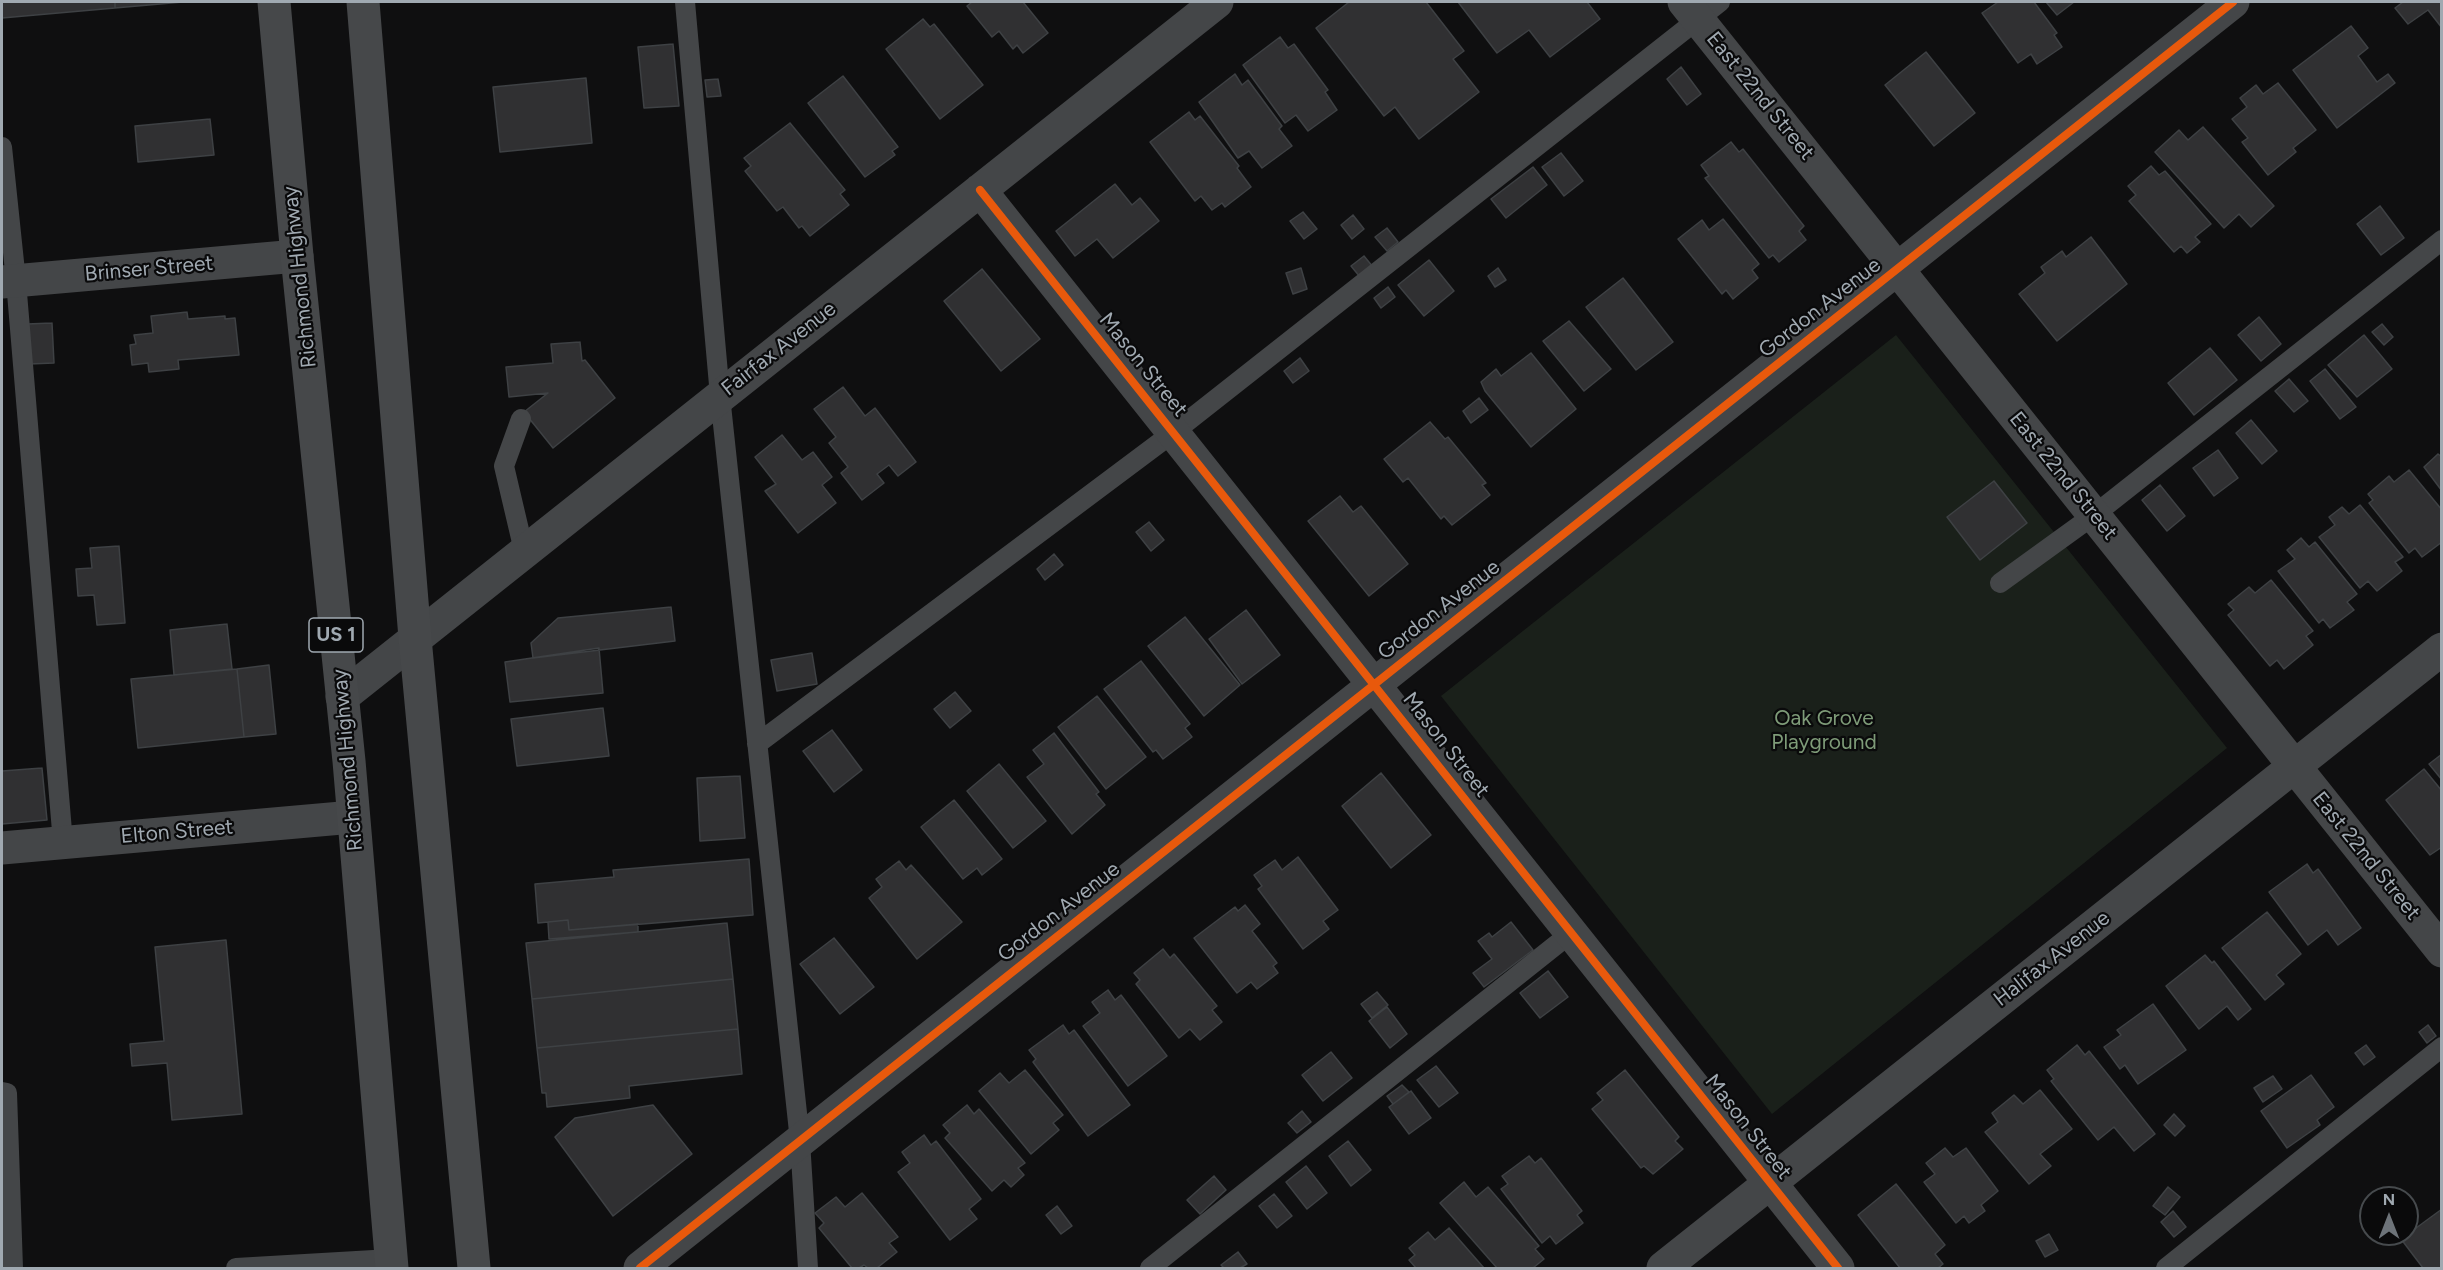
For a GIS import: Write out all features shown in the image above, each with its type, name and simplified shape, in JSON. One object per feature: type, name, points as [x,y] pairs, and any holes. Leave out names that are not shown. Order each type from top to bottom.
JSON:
[{"type":"main road","name":"Richmond Highway","points":[[274,2],[297,256],[342,697],[391,1264]]},
{"type":"main road","points":[[363,2],[415,638],[474,1269]]},
{"type":"street","name":"Fairfax Avenue","points":[[342,697],[1216,2]]},
{"type":"street","name":"Gordon Avenue","points":[[640,1269],[2233,2]]},
{"type":"street","name":"East 22nd Street","points":[[1701,7],[1898,269],[2442,951]]},
{"type":"street","name":"Mason Street","points":[[980,190],[1838,1269]]},
{"type":"street","name":"Brinser Street","points":[[9,282],[297,256]]},
{"type":"street","name":"Halifax Avenue","points":[[1663,1269],[2442,649]]},
{"type":"street","name":"Elton Street","points":[[2,848],[353,817]]},
{"type":"lane","points":[[685,2],[720,396],[800,1141],[808,1269]]},
{"type":"lane","points":[[757,744],[1173,432],[1701,7]]},
{"type":"lane","points":[[2,147],[9,282],[63,843]]},
{"type":"lane","points":[[2000,583],[2094,515],[2442,240]]},
{"type":"lane","points":[[521,419],[504,466],[524,551]]},
{"type":"lane","points":[[1150,1269],[1571,933]]},
{"type":"lane","points":[[2166,1269],[2442,1047]]},
{"type":"lane","points":[[2,1092],[7,1093],[13,1268]]},
{"type":"lane","points":[[236,1269],[391,1264]]},
{"type":"lane","points":[[5,1269],[18,1269]]},
{"type":"green space","name":"Oak Grove Playground","points":[[1896,335],[2227,748],[1772,1114],[1441,696]]},
{"type":"building","points":[[2,2],[115,2],[115,8],[2,18]]},
{"type":"building","points":[[115,2],[183,2],[115,8]]},
{"type":"building","points":[[972,2],[1023,2],[1048,33],[1023,53],[1017,45],[1013,49],[999,31],[992,37],[967,6]]},
{"type":"building","points":[[1349,2],[1426,2],[1464,51],[1453,59],[1479,92],[1419,139],[1395,107],[1384,116],[1316,28]]},
{"type":"building","points":[[1458,2],[1587,2],[1600,19],[1550,57],[1529,30],[1497,53]]},
{"type":"building","points":[[1998,2],[2034,2],[2057,33],[2054,35],[2062,47],[2037,64],[2031,54],[2018,63],[1982,13]]},
{"type":"building","points":[[2046,2],[2074,2],[2057,15]]},
{"type":"building","points":[[2403,2],[2442,2],[2442,28],[2428,10],[2408,24],[2395,8]]},
{"type":"building","points":[[923,19],[930,27],[934,24],[983,85],[940,119],[886,49]]},
{"type":"building","points":[[2351,26],[2368,48],[2358,56],[2377,82],[2388,74],[2395,83],[2337,128],[2293,70]]},
{"type":"building","points":[[1280,37],[1288,48],[1294,44],[1328,90],[1325,92],[1337,110],[1308,131],[1296,115],[1285,123],[1243,65]]},
{"type":"building","points":[[673,44],[679,106],[644,108],[638,47]]},
{"type":"building","points":[[1926,52],[1975,113],[1934,146],[1885,85]]},
{"type":"building","points":[[1681,67],[1701,94],[1687,105],[1667,79]]},
{"type":"building","points":[[1235,74],[1242,85],[1248,80],[1282,126],[1279,129],[1292,146],[1262,168],[1249,151],[1238,158],[1199,102]]},
{"type":"building","points":[[843,76],[898,147],[892,151],[895,155],[865,177],[808,103]]},
{"type":"building","points":[[586,78],[592,143],[500,152],[493,87]]},
{"type":"building","points":[[718,79],[721,96],[707,97],[705,80]]},
{"type":"building","points":[[2278,83],[2316,130],[2293,148],[2296,152],[2268,175],[2242,142],[2248,138],[2232,119],[2247,107],[2240,98],[2256,85],[2263,94]]},
{"type":"building","points":[[1189,112],[1195,120],[1200,116],[1239,166],[1237,168],[1251,187],[1225,207],[1222,203],[1212,210],[1201,196],[1195,201],[1150,142]]},
{"type":"building","points":[[210,119],[214,155],[138,162],[135,126]]},
{"type":"building","points":[[790,123],[845,190],[840,194],[849,205],[810,236],[802,226],[799,228],[783,207],[777,211],[745,171],[751,166],[744,158]]},
{"type":"building","points":[[2203,127],[2274,206],[2251,227],[2239,214],[2224,228],[2155,152],[2179,130],[2188,140]]},
{"type":"building","points":[[1731,142],[1739,152],[1743,149],[1804,226],[1799,231],[1806,240],[1779,262],[1773,255],[1769,258],[1705,178],[1709,176],[1701,165]]},
{"type":"building","points":[[1561,153],[1583,181],[1564,196],[1542,167]]},
{"type":"building","points":[[2151,166],[2159,175],[2165,171],[2211,224],[2195,237],[2200,242],[2187,253],[2181,246],[2174,252],[2129,201],[2136,195],[2128,186]]},
{"type":"building","points":[[1533,167],[1547,185],[1506,218],[1491,199]]},
{"type":"building","points":[[1115,184],[1132,205],[1140,198],[1159,221],[1113,258],[1097,239],[1075,256],[1056,231]]},
{"type":"building","points":[[2380,206],[2404,238],[2381,255],[2357,224]]},
{"type":"building","points":[[1303,212],[1317,229],[1304,239],[1290,221]]},
{"type":"building","points":[[1353,215],[1364,229],[1352,239],[1341,225]]},
{"type":"building","points":[[1723,219],[1759,264],[1752,270],[1758,278],[1733,299],[1726,290],[1722,294],[1678,239],[1702,220],[1709,230]]},
{"type":"building","points":[[1387,228],[1398,242],[1387,251],[1375,237]]},
{"type":"building","points":[[2091,237],[2127,284],[2057,341],[2019,294],[2045,273],[2041,267],[2062,251],[2066,257]]},
{"type":"building","points":[[1364,256],[1373,267],[1360,277],[1351,266]]},
{"type":"building","points":[[1429,260],[1454,291],[1424,316],[1398,285]]},
{"type":"building","points":[[1301,268],[1307,289],[1293,294],[1286,273]]},
{"type":"building","points":[[1498,268],[1506,280],[1495,287],[1488,276]]},
{"type":"building","points":[[982,269],[1040,339],[1001,371],[944,301]]},
{"type":"building","points":[[1623,278],[1673,342],[1636,370],[1586,307]]},
{"type":"building","points":[[1388,287],[1395,297],[1381,308],[1374,298]]},
{"type":"building","points":[[187,312],[188,319],[225,316],[225,319],[235,318],[239,355],[178,360],[179,369],[149,372],[148,363],[132,365],[130,345],[136,344],[134,335],[153,333],[151,316]]},
{"type":"building","points":[[2259,317],[2281,344],[2261,361],[2238,335]]},
{"type":"building","points":[[1569,321],[1611,369],[1584,391],[1543,341]]},
{"type":"building","points":[[52,323],[54,363],[29,364],[27,324]]},
{"type":"building","points":[[2382,324],[2393,337],[2384,345],[2372,332]]},
{"type":"building","points":[[2364,335],[2392,369],[2357,397],[2328,365]]},
{"type":"building","points":[[580,342],[582,361],[585,360],[615,398],[553,448],[524,412],[548,393],[509,397],[506,367],[553,363],[551,344]]},
{"type":"building","points":[[2210,348],[2237,380],[2194,415],[2168,383]]},
{"type":"building","points":[[1531,353],[1576,409],[1531,447],[1485,391],[1481,382],[1496,369],[1501,376]]},
{"type":"building","points":[[1300,358],[1309,371],[1293,383],[1284,371]]},
{"type":"building","points":[[2325,369],[2356,407],[2340,419],[2310,381]]},
{"type":"building","points":[[2289,379],[2308,401],[2294,412],[2275,391]]},
{"type":"building","points":[[843,387],[865,416],[875,408],[916,462],[898,476],[889,465],[877,474],[884,483],[862,500],[841,473],[848,467],[829,443],[836,437],[814,409]]},
{"type":"building","points":[[1479,398],[1488,410],[1471,423],[1463,411]]},
{"type":"building","points":[[2251,420],[2277,451],[2262,464],[2236,433]]},
{"type":"building","points":[[1430,422],[1445,439],[1448,437],[1486,483],[1482,485],[1490,495],[1452,525],[1444,516],[1441,519],[1408,478],[1403,482],[1384,459]]},
{"type":"building","points":[[782,435],[802,460],[813,452],[832,477],[822,485],[836,503],[798,533],[765,491],[776,484],[755,457]]},
{"type":"building","points":[[2218,450],[2238,478],[2214,496],[2193,468]]},
{"type":"building","points":[[2438,454],[2442,457],[2442,491],[2424,467]]},
{"type":"building","points":[[2409,470],[2442,510],[2442,542],[2422,557],[2415,548],[2409,553],[2369,503],[2373,500],[2368,494],[2389,476],[2394,482]]},
{"type":"building","points":[[1994,481],[2027,523],[1980,560],[1947,517]]},
{"type":"building","points":[[2160,485],[2185,516],[2167,531],[2142,500]]},
{"type":"building","points":[[1340,496],[1353,512],[1361,506],[1408,564],[1369,596],[1308,521]]},
{"type":"building","points":[[2360,505],[2403,557],[2395,562],[2402,571],[2377,591],[2368,581],[2360,588],[2319,537],[2335,525],[2329,517],[2342,507],[2349,514]]},
{"type":"building","points":[[1149,522],[1164,540],[1151,551],[1136,532]]},
{"type":"building","points":[[2301,538],[2309,547],[2315,542],[2357,594],[2347,602],[2354,610],[2330,628],[2323,619],[2319,623],[2278,571],[2295,559],[2287,550]]},
{"type":"building","points":[[119,546],[125,623],[97,625],[94,595],[78,596],[76,569],[92,568],[90,548]]},
{"type":"building","points":[[1054,554],[1063,565],[1045,580],[1037,569]]},
{"type":"building","points":[[2271,580],[2313,631],[2306,636],[2313,645],[2284,669],[2277,660],[2270,666],[2228,615],[2234,610],[2228,604],[2249,587],[2255,593]]},
{"type":"building","points":[[671,607],[675,641],[533,658],[531,643],[558,618]]},
{"type":"building","points":[[1246,610],[1280,655],[1242,684],[1209,639]]},
{"type":"building","points":[[1185,617],[1240,685],[1204,716],[1148,646]]},
{"type":"building","points":[[227,624],[232,669],[174,675],[170,630]]},
{"type":"building","points":[[599,648],[603,693],[510,702],[505,662]]},
{"type":"building","points":[[812,653],[817,684],[777,691],[771,660]]},
{"type":"building","points":[[1141,661],[1190,724],[1185,728],[1192,737],[1163,759],[1156,750],[1153,752],[1104,689]]},
{"type":"building","points":[[269,665],[276,734],[244,737],[237,669]]},
{"type":"building","points":[[237,669],[244,737],[138,748],[131,679]]},
{"type":"building","points":[[955,692],[971,711],[950,728],[934,709]]},
{"type":"building","points":[[1097,696],[1146,757],[1106,789],[1058,727]]},
{"type":"building","points":[[603,708],[609,756],[517,766],[511,719]]},
{"type":"building","points":[[832,730],[862,770],[834,792],[803,751]]},
{"type":"building","points":[[1054,733],[1099,792],[1096,794],[1105,805],[1072,834],[1027,777],[1044,764],[1033,750]]},
{"type":"building","points":[[2442,754],[2442,780],[2429,764]]},
{"type":"building","points":[[999,764],[1046,821],[1013,848],[967,791]]},
{"type":"building","points":[[42,768],[47,820],[2,824],[2,771]]},
{"type":"building","points":[[2424,769],[2442,791],[2442,847],[2430,855],[2386,800]]},
{"type":"building","points":[[1381,773],[1431,835],[1391,868],[1342,806]]},
{"type":"building","points":[[740,776],[745,838],[700,841],[697,778]]},
{"type":"building","points":[[954,800],[1002,859],[982,875],[977,868],[963,879],[921,827]]},
{"type":"building","points":[[1298,857],[1338,910],[1323,921],[1329,929],[1303,949],[1258,889],[1262,886],[1254,875],[1275,860],[1282,870]]},
{"type":"building","points":[[749,859],[753,915],[569,930],[568,920],[538,923],[535,884],[614,877],[613,870]]},
{"type":"building","points":[[899,861],[906,870],[911,865],[962,922],[917,959],[869,898],[882,887],[876,879]]},
{"type":"building","points":[[2307,864],[2313,873],[2318,869],[2361,928],[2338,945],[2327,930],[2308,945],[2269,892]]},
{"type":"building","points":[[1245,905],[1260,924],[1252,931],[1277,963],[1273,966],[1278,973],[1257,989],[1251,982],[1237,993],[1194,938],[1235,907],[1238,911]]},
{"type":"building","points":[[2267,912],[2301,954],[2276,975],[2284,984],[2265,1000],[2222,948]]},
{"type":"building","points":[[568,920],[569,930],[638,924],[638,932],[549,939],[548,922]]},
{"type":"building","points":[[1511,922],[1533,950],[1484,987],[1473,973],[1492,959],[1478,941],[1489,933],[1492,937]]},
{"type":"building","points":[[727,923],[733,979],[532,999],[526,943]]},
{"type":"building","points":[[834,938],[874,987],[840,1014],[800,964]]},
{"type":"building","points":[[226,940],[242,1114],[172,1120],[167,1063],[132,1066],[130,1044],[164,1041],[155,947]]},
{"type":"building","points":[[1163,949],[1170,958],[1174,954],[1217,1006],[1212,1010],[1222,1022],[1200,1040],[1190,1029],[1179,1038],[1136,984],[1140,980],[1134,973]]},
{"type":"building","points":[[2205,955],[2212,963],[2214,961],[2251,1009],[2238,1020],[2227,1006],[2199,1029],[2166,986]]},
{"type":"building","points":[[1548,971],[1568,997],[1540,1018],[1520,993]]},
{"type":"building","points":[[733,979],[738,1029],[537,1048],[532,999]]},
{"type":"building","points":[[1108,990],[1115,1000],[1121,995],[1167,1056],[1128,1086],[1083,1026],[1100,1013],[1092,1002]]},
{"type":"building","points":[[1377,992],[1388,1005],[1372,1018],[1361,1004]]},
{"type":"building","points":[[2153,1004],[2186,1050],[2138,1084],[2125,1065],[2120,1069],[2104,1047],[2121,1035],[2117,1030]]},
{"type":"building","points":[[1387,1007],[1407,1034],[1390,1048],[1369,1021]]},
{"type":"building","points":[[1063,1025],[1069,1034],[1074,1030],[1130,1105],[1088,1136],[1033,1062],[1036,1059],[1029,1050]]},
{"type":"building","points":[[2428,1025],[2436,1036],[2427,1043],[2419,1032]]},
{"type":"building","points":[[738,1029],[742,1074],[629,1086],[630,1098],[547,1107],[546,1093],[542,1093],[537,1048]]},
{"type":"building","points":[[2077,1045],[2085,1055],[2089,1051],[2155,1134],[2134,1151],[2114,1127],[2098,1140],[2051,1081],[2054,1079],[2047,1070]]},
{"type":"building","points":[[2366,1045],[2375,1057],[2364,1065],[2355,1053]]},
{"type":"building","points":[[1331,1052],[1352,1078],[1323,1101],[1302,1075]]},
{"type":"building","points":[[1436,1066],[1458,1093],[1439,1107],[1417,1080]]},
{"type":"building","points":[[1025,1070],[1063,1115],[1053,1123],[1059,1130],[1031,1154],[979,1091],[1000,1073],[1009,1083]]},
{"type":"building","points":[[1625,1070],[1679,1137],[1675,1141],[1683,1149],[1653,1174],[1644,1166],[1641,1168],[1592,1109],[1603,1100],[1597,1093]]},
{"type":"building","points":[[2311,1075],[2334,1107],[2317,1120],[2320,1125],[2287,1148],[2261,1111]]},
{"type":"building","points":[[2273,1076],[2282,1089],[2263,1102],[2254,1088]]},
{"type":"building","points":[[1402,1085],[1409,1092],[1393,1104],[1387,1096]]},
{"type":"building","points":[[2040,1090],[2072,1129],[2040,1154],[2051,1166],[2029,1184],[1985,1132],[1998,1122],[1992,1113],[2014,1095],[2023,1104]]},
{"type":"building","points":[[1411,1091],[1431,1118],[1409,1134],[1389,1107]]},
{"type":"building","points":[[653,1105],[692,1154],[613,1216],[555,1137],[575,1118]]},
{"type":"building","points":[[967,1105],[974,1114],[979,1109],[1025,1163],[1018,1168],[1024,1175],[1011,1187],[1004,1180],[992,1191],[945,1138],[950,1133],[943,1125]]},
{"type":"building","points":[[1302,1111],[1311,1122],[1297,1133],[1288,1123]]},
{"type":"building","points":[[2174,1114],[2185,1126],[2175,1136],[2164,1125]]},
{"type":"building","points":[[924,1135],[931,1145],[936,1141],[981,1199],[969,1209],[977,1219],[950,1240],[898,1172],[910,1163],[902,1152]]},
{"type":"building","points":[[1348,1141],[1371,1170],[1351,1186],[1329,1156]]},
{"type":"building","points":[[1945,1148],[1953,1157],[1966,1148],[1998,1191],[1981,1205],[1985,1211],[1969,1223],[1964,1216],[1956,1223],[1924,1182],[1935,1174],[1926,1163]]},
{"type":"building","points":[[1529,1156],[1535,1163],[1541,1158],[1582,1211],[1577,1215],[1583,1223],[1556,1244],[1550,1236],[1542,1243],[1501,1189],[1508,1184],[1502,1176]]},
{"type":"building","points":[[1306,1166],[1327,1193],[1307,1209],[1286,1182]]},
{"type":"building","points":[[1214,1176],[1226,1190],[1200,1214],[1187,1200]]},
{"type":"building","points":[[1464,1182],[1476,1197],[1488,1187],[1539,1246],[1535,1249],[1544,1259],[1533,1268],[1497,1268],[1440,1203]]},
{"type":"building","points":[[1896,1184],[1945,1245],[1935,1254],[1943,1264],[1938,1268],[1900,1268],[1858,1215]]},
{"type":"building","points":[[2168,1187],[2180,1197],[2165,1215],[2153,1206]]},
{"type":"building","points":[[862,1193],[898,1237],[889,1243],[897,1252],[877,1268],[868,1268],[864,1265],[852,1268],[819,1228],[824,1223],[815,1213],[836,1197],[845,1207]]},
{"type":"building","points":[[1274,1194],[1292,1216],[1277,1228],[1259,1206]]},
{"type":"building","points":[[1057,1206],[1072,1226],[1061,1234],[1046,1215]]},
{"type":"building","points":[[2442,1209],[2442,1268],[2423,1268],[2406,1246],[2419,1246],[2419,1226]]},
{"type":"building","points":[[2173,1211],[2186,1227],[2174,1237],[2161,1222]]},
{"type":"building","points":[[1449,1228],[1484,1268],[1416,1268],[1409,1260],[1415,1255],[1409,1248],[1428,1232],[1435,1240]]},
{"type":"building","points":[[2049,1234],[2058,1250],[2045,1257],[2036,1241]]},
{"type":"building","points":[[1238,1252],[1247,1264],[1240,1268],[1224,1268],[1221,1265]]},
{"type":"cycle path","points":[[640,1268],[2233,2]]},
{"type":"cycle path","points":[[980,190],[1838,1268]]}]
